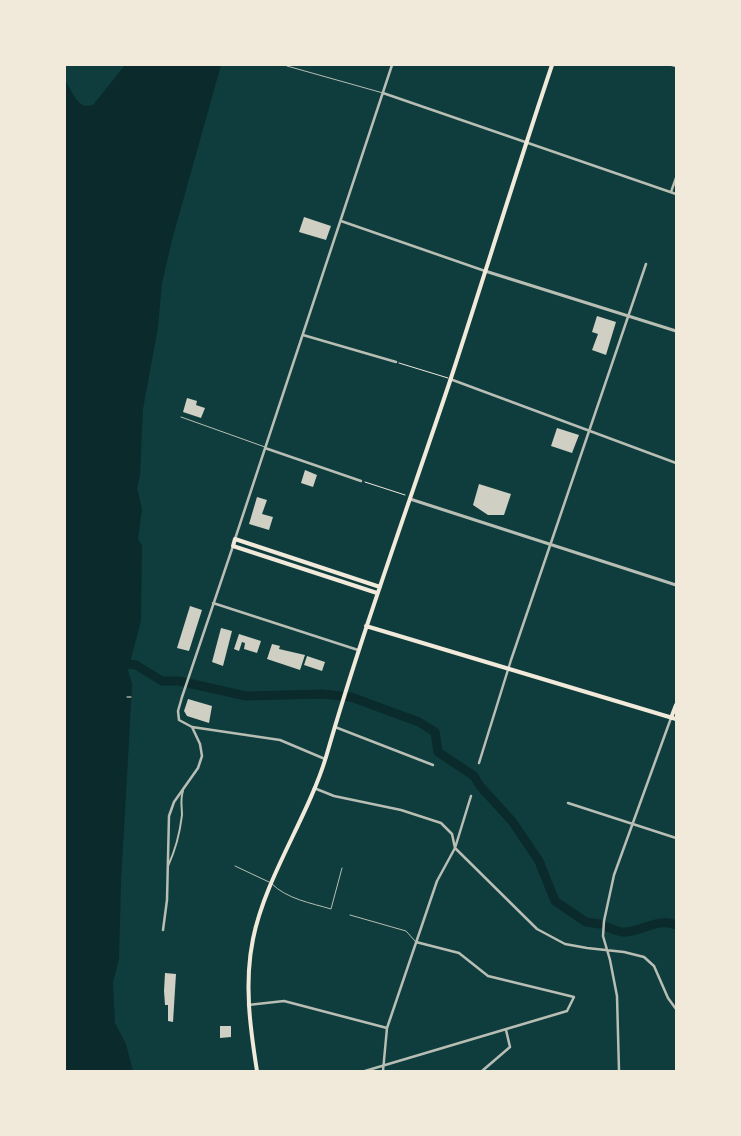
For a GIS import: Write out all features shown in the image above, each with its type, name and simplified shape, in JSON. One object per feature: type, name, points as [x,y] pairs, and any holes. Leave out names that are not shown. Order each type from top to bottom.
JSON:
[{"type":"main road","points":[[257,1071],[248,1005],[248,969],[253,937],[272,884],[325,759],[358,650],[450,379],[552,65]]},
{"type":"main road","points":[[377,593],[232,546],[235,539],[380,586]]},
{"type":"main road","points":[[366,626],[674,718],[676,705]]},
{"type":"street","points":[[235,539],[392,65]]},
{"type":"street","points":[[672,65],[676,66]]},
{"type":"street","points":[[383,93],[676,194]]},
{"type":"street","points":[[671,192],[676,178]]},
{"type":"street","points":[[341,221],[485,271],[676,331]]},
{"type":"street","points":[[479,763],[508,669],[646,264]]},
{"type":"street","points":[[303,335],[396,362]]},
{"type":"street","points":[[450,379],[676,463]]},
{"type":"street","points":[[265,448],[362,481]]},
{"type":"street","points":[[409,499],[676,585]]},
{"type":"street","points":[[232,546],[182,697],[178,711],[179,720],[192,727],[280,740],[325,759]]},
{"type":"street","points":[[213,602],[358,650]]},
{"type":"street","points":[[619,1071],[618,996],[603,936],[606,906],[614,875],[674,718]]},
{"type":"street","points":[[163,930],[167,900],[170,816],[174,802],[198,768],[202,756],[200,744],[192,727]]},
{"type":"street","points":[[334,727],[433,765]]},
{"type":"street","points":[[167,869],[175,852],[182,816],[181,797],[186,784]]},
{"type":"street","points":[[314,788],[334,796],[401,810],[441,823],[452,834],[456,848],[536,929],[565,944],[624,952],[644,957],[654,966],[668,998],[676,1009]]},
{"type":"street","points":[[382,1071],[387,1028],[437,881],[456,848],[471,796]]},
{"type":"street","points":[[568,803],[676,838]]},
{"type":"street","points":[[365,1071],[567,1011],[574,997],[488,976],[459,952],[416,942]]},
{"type":"street","points":[[248,1005],[284,1001],[387,1028]]},
{"type":"street","points":[[482,1071],[510,1047],[506,1030]]},
{"type":"lane","points":[[287,66],[383,93]]},
{"type":"lane","points":[[181,417],[265,448]]},
{"type":"lane","points":[[235,866],[272,884],[279,891],[331,909],[342,868]]},
{"type":"lane","points":[[350,914],[406,931],[416,942]]},
{"type":"path","points":[[396,362],[450,379]]},
{"type":"path","points":[[362,481],[405,495]]},
{"type":"water","points":[[125,65],[221,65],[172,240],[162,283],[158,327],[143,409],[140,475],[137,488],[142,509],[138,539],[142,546],[141,621],[128,670],[132,684],[121,883],[119,959],[113,982],[115,1023],[126,1044],[133,1071],[65,1071],[65,81],[79,103],[87,106],[93,105]]},
{"type":"building","points":[[304,217],[331,226],[326,240],[299,232]]},
{"type":"building","points":[[597,316],[616,322],[606,355],[592,350],[598,334],[592,332]]},
{"type":"building","points":[[187,398],[197,401],[196,405],[205,408],[201,418],[183,412]]},
{"type":"building","points":[[557,428],[579,435],[572,453],[551,446]]},
{"type":"building","points":[[305,470],[317,475],[313,487],[301,483]]},
{"type":"building","points":[[479,484],[511,494],[504,515],[488,515],[473,505]]},
{"type":"building","points":[[257,497],[267,500],[262,514],[273,517],[269,530],[249,524]]},
{"type":"building","points":[[190,606],[202,610],[189,651],[177,648]]},
{"type":"building","points":[[221,628],[232,631],[223,666],[212,662]]},
{"type":"building","points":[[239,634],[261,641],[257,653],[244,649],[245,643],[242,642],[239,651],[234,649]]},
{"type":"building","points":[[272,644],[280,646],[279,649],[305,655],[300,670],[267,659]]},
{"type":"building","points":[[307,656],[325,662],[322,671],[304,665]]},
{"type":"building","points":[[188,699],[212,706],[209,723],[187,716],[184,711]]},
{"type":"building","points":[[165,973],[176,974],[173,1022],[168,1021],[168,1005],[165,1005]]},
{"type":"building","points":[[220,1026],[231,1026],[231,1037],[220,1038]]},
{"type":"waterway","points":[[119,663],[136,665],[162,681],[179,681],[246,696],[322,694],[351,697],[419,722],[435,732],[438,752],[474,776],[480,786],[512,821],[539,861],[555,901],[586,922],[600,924]]},
{"type":"waterway","points":[[607,927],[624,932],[663,923],[676,925]]}]
